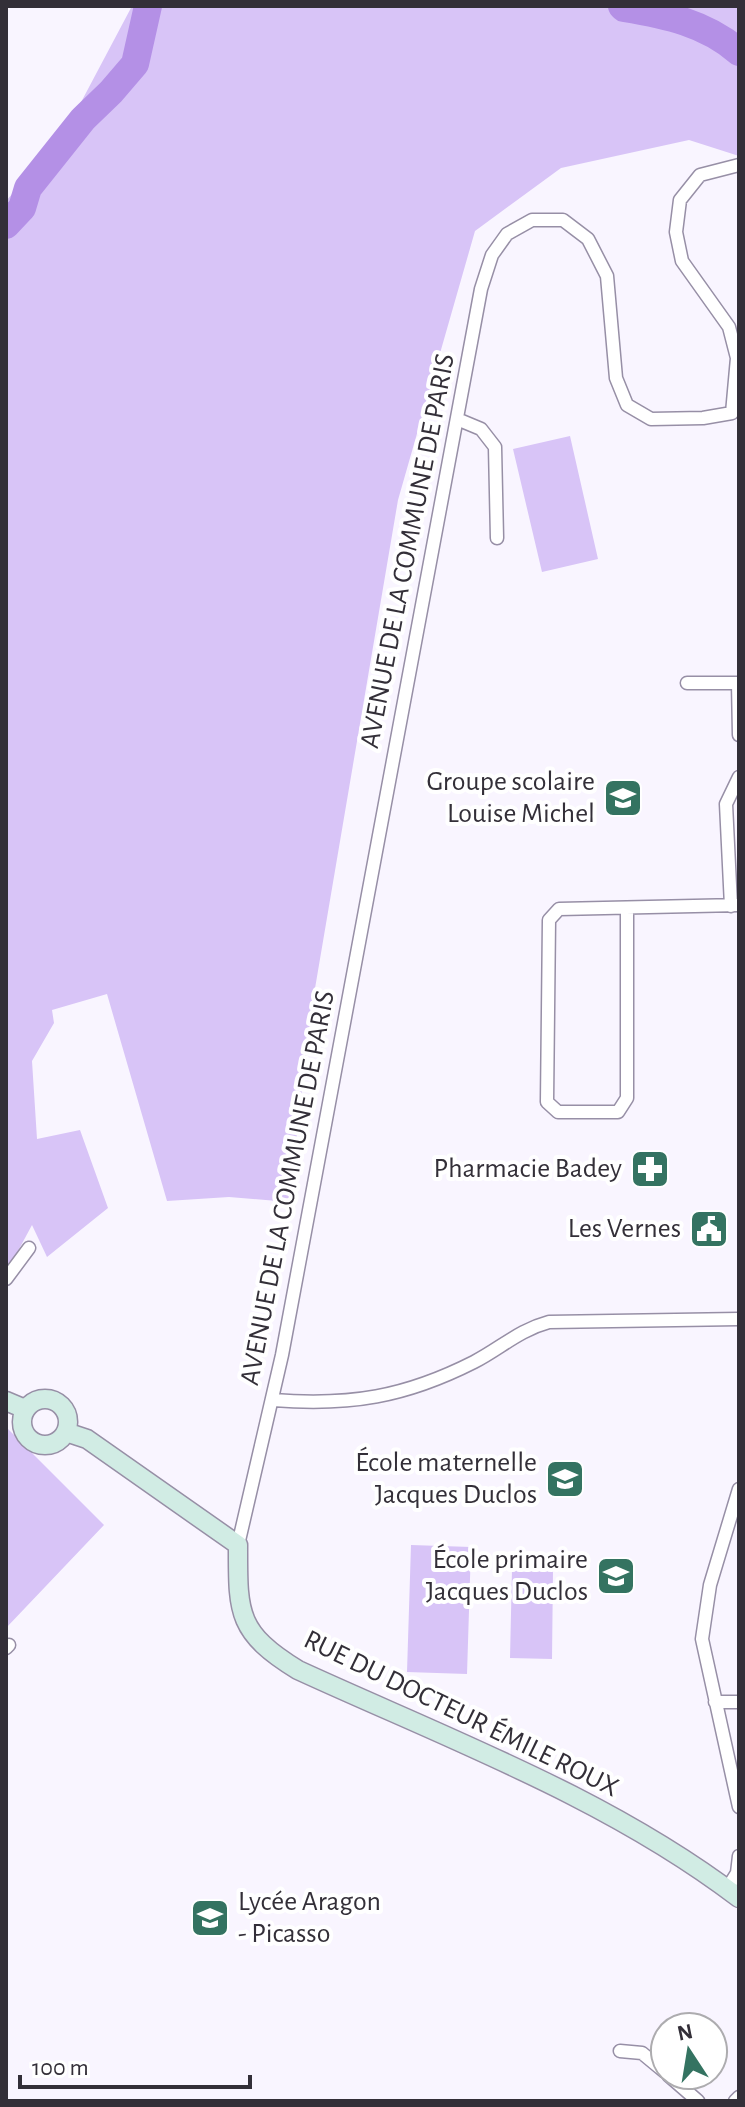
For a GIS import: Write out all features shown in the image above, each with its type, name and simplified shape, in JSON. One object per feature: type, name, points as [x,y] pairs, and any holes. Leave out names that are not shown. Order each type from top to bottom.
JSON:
[{"type":"street","points":[[739,165],[700,175],[680,200],[676,232],[682,261],[729,327],[737,358],[732,413],[739,426]]},
{"type":"street","name":"AVENUE DE LA COMMUNE DE PARIS","points":[[238,1545],[273,1400],[481,289],[492,255],[507,234],[532,220],[563,220],[588,239],[607,276],[616,378],[627,405],[651,419],[703,418],[732,413]]},
{"type":"street","points":[[457,419],[481,429],[495,447],[497,538]]},
{"type":"street","points":[[687,683],[738,683],[739,735]]},
{"type":"street","points":[[627,908],[627,1098],[618,1112],[558,1112],[547,1102],[549,920],[559,909],[735,906],[726,804],[739,777]]},
{"type":"street","points":[[6,1279],[29,1248]]},
{"type":"street","points":[[273,1400],[313,1403],[390,1395],[445,1376],[486,1356],[528,1328],[549,1322],[739,1319]]},
{"type":"street","points":[[40,1399],[58,1403],[68,1417],[66,1432],[53,1444],[34,1444],[21,1426],[25,1409],[40,1399]]},
{"type":"street","points":[[6,1403],[25,1409]]},
{"type":"street","points":[[66,1432],[87,1439],[238,1545]]},
{"type":"street","points":[[739,1489],[710,1585],[702,1639],[739,1807]]},
{"type":"street","name":"RUE DU DOCTEUR ÉMILE ROUX","points":[[238,1545],[241,1613],[271,1653],[298,1670],[573,1796],[736,1883]]},
{"type":"street","points":[[715,1702],[739,1702]]},
{"type":"street","points":[[736,1883],[739,1856]]},
{"type":"street","points":[[620,2051],[642,2053],[649,2059]]},
{"type":"shaded area","points":[[132,6],[739,6],[739,156],[689,140],[561,168],[475,231],[398,500],[312,1006],[289,1202],[229,1197],[167,1201],[107,994],[52,1010],[54,1023],[32,1061],[37,1139],[80,1130],[108,1208],[47,1257],[32,1225],[6,1268],[6,201],[42,160],[79,106]]},
{"type":"shaded area","points":[[570,436],[598,559],[542,572],[513,449]]},
{"type":"shaded area","points":[[6,1427],[104,1525],[6,1628]]},
{"type":"shaded area","points":[[411,1545],[471,1547],[467,1674],[407,1672]]},
{"type":"shaded area","points":[[512,1569],[553,1570],[552,1659],[510,1658]]},
{"type":"waterway","points":[[6,225],[22,208],[28,188],[83,119],[135,64],[148,6]]},
{"type":"waterway","points":[[622,6],[699,27],[739,52]]},
{"type":"place","name":"Groupe scolaire Louise Michel","points":[[623,798]]},
{"type":"place","name":"Pharmacie Badey","points":[[650,1169]]},
{"type":"place","name":"Les Vernes","points":[[709,1229]]},
{"type":"place","name":"École maternelle Jacques Duclos","points":[[565,1479]]},
{"type":"place","name":"École primaire Jacques Duclos","points":[[616,1576]]},
{"type":"place","name":"Lycée Aragon - Picasso","points":[[210,1918]]}]
